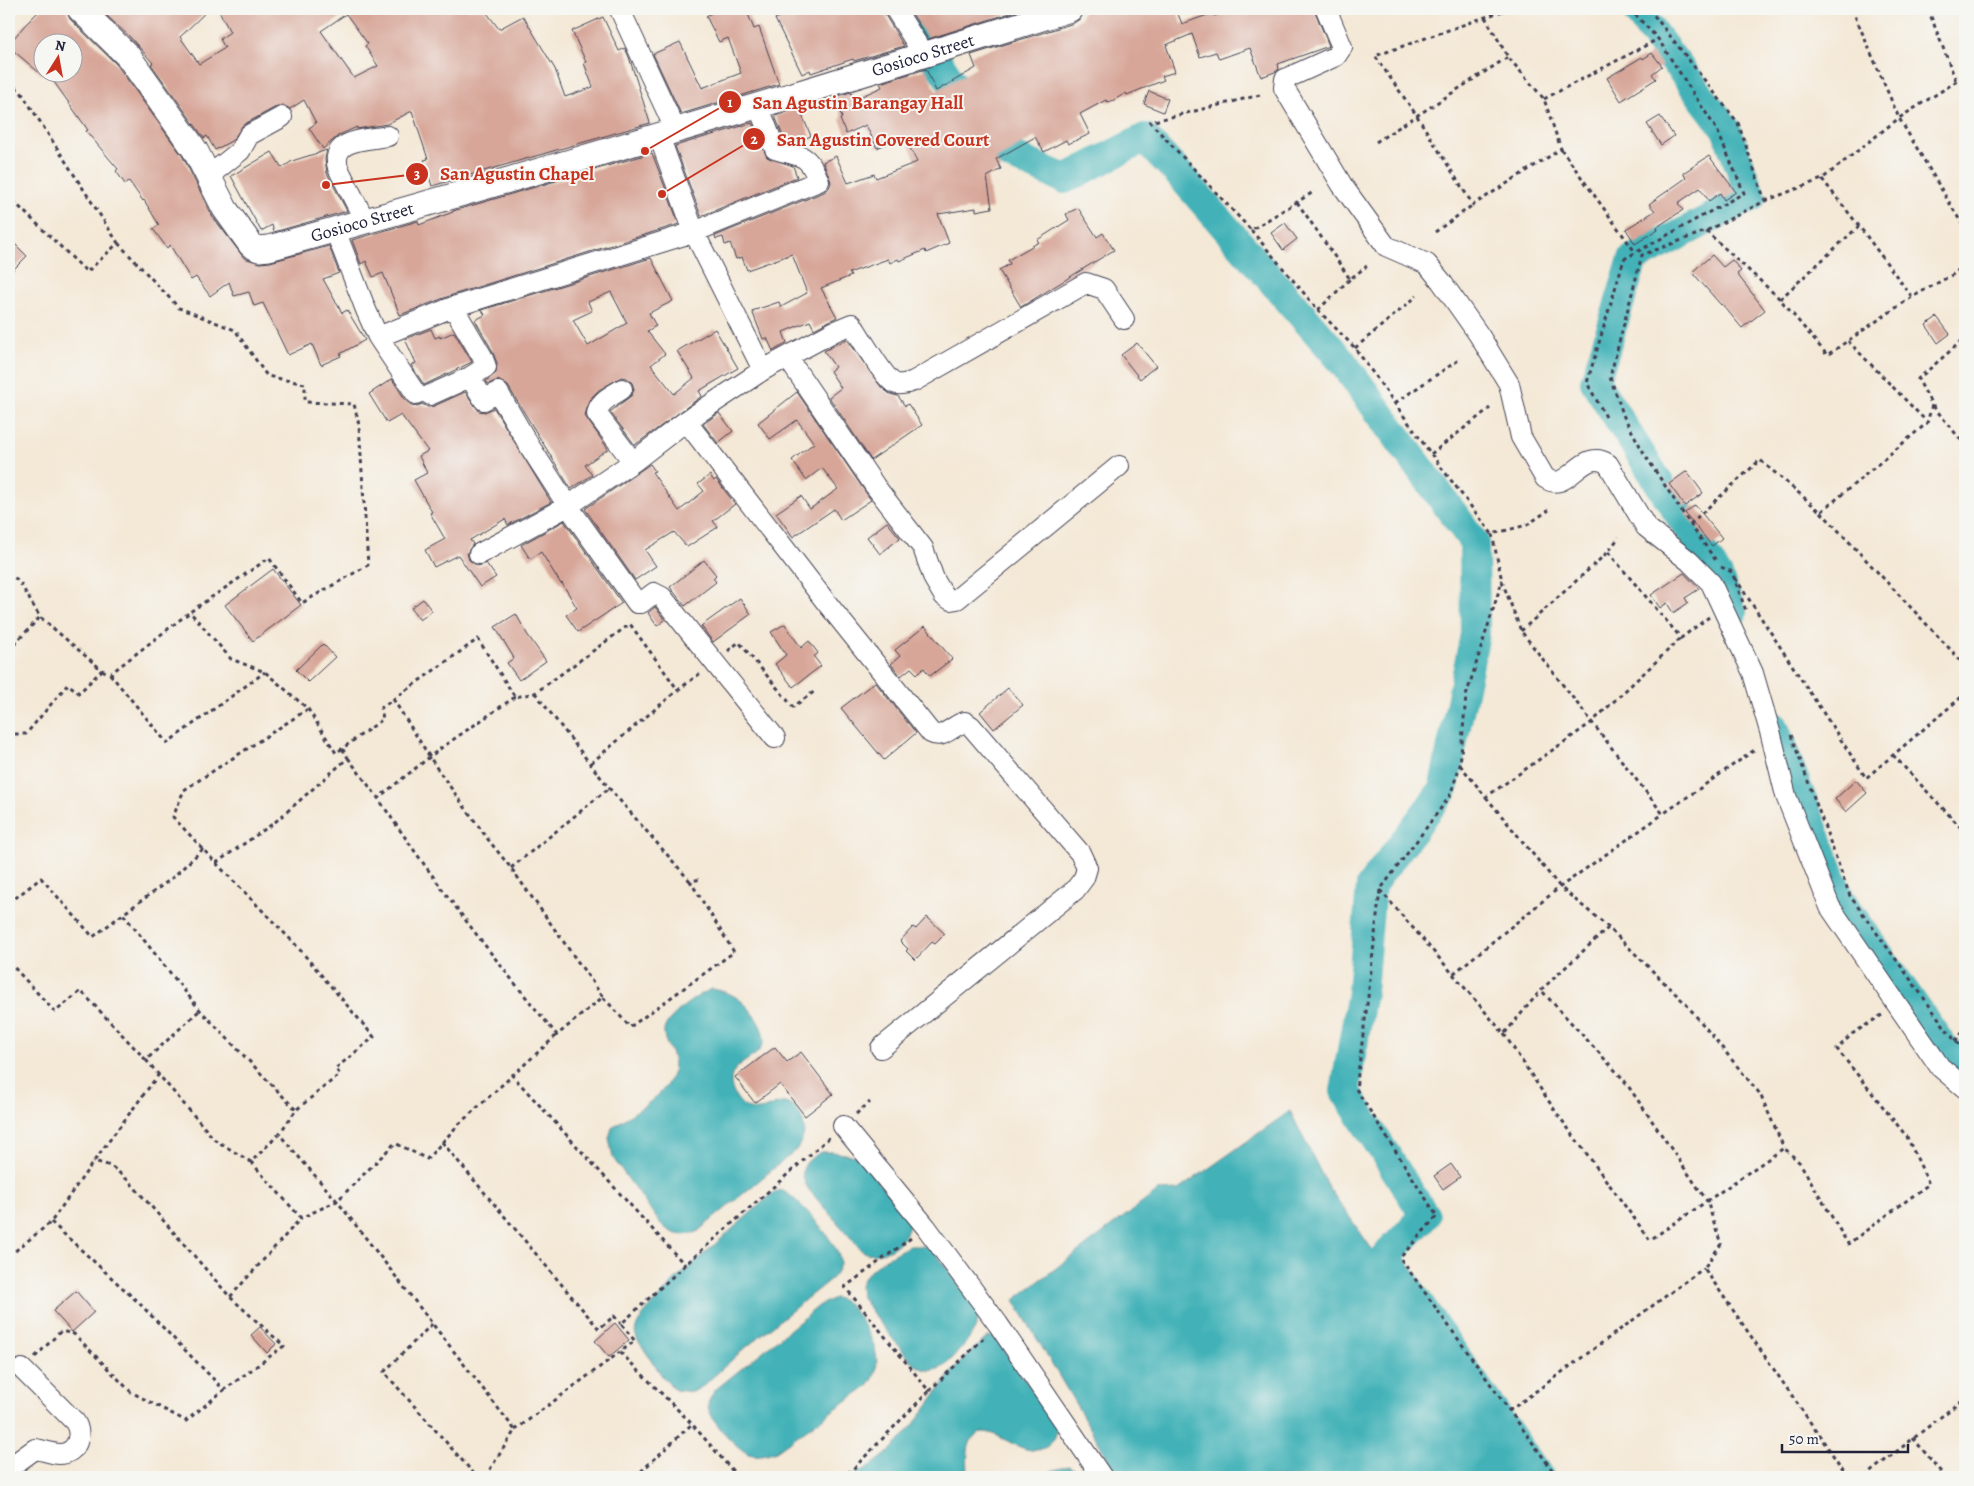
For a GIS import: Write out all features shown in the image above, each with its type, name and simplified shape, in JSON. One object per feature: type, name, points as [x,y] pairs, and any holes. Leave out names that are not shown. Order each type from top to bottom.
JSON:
[{"type":"street","name":"Gosioco Street","points":[[80,9],[128,56],[196,150],[210,175],[225,209],[251,245],[259,249],[335,230],[668,133],[1070,9]]},
{"type":"street","points":[[895,9],[930,53]]},
{"type":"street","points":[[1326,9],[1342,47],[1340,52],[1336,56],[1285,79],[1284,88],[1342,185],[1386,246],[1426,264],[1441,281],[1479,335],[1509,384],[1521,437],[1546,478],[1550,482],[1560,482],[1592,459],[1600,459],[1608,464],[1646,527],[1689,561],[1711,583],[1753,673],[1786,796],[1830,907],[1940,1067],[1965,1088]]},
{"type":"street","points":[[620,10],[668,133],[694,232],[763,370]]},
{"type":"street","points":[[378,337],[453,307],[694,232],[819,180],[807,159],[775,149],[758,105]]},
{"type":"street","points":[[210,175],[240,151],[249,135],[282,117]]},
{"type":"street","points":[[365,221],[338,168],[335,158],[336,154],[344,144],[388,136]]},
{"type":"street","points":[[335,230],[378,337],[423,395],[470,377],[486,367],[482,356],[453,307]]},
{"type":"street","points":[[478,554],[568,506],[633,462],[686,421],[763,370],[835,331],[852,324],[894,383],[907,384],[1086,283],[1104,289],[1124,319]]},
{"type":"street","points":[[788,358],[875,486],[923,548],[934,579],[944,596],[951,600],[957,599],[1120,466]]},
{"type":"street","points":[[470,377],[484,400],[498,392],[530,448],[568,506],[637,603],[641,603],[654,593],[659,594],[715,661],[775,738]]},
{"type":"street","points":[[622,390],[603,402],[597,414],[633,462]]},
{"type":"street","points":[[686,421],[930,733],[936,736],[943,734],[960,723],[965,722],[971,726],[1080,852],[1087,868],[1084,878],[1075,890],[881,1048]]},
{"type":"street","points":[[843,1126],[926,1227],[998,1324],[1102,1477]]},
{"type":"street","points":[[9,1468],[35,1449],[59,1454],[66,1452],[72,1449],[80,1434],[75,1422],[22,1369]]},
{"type":"path","points":[[1474,205],[1417,116],[1375,56],[1508,9]]},
{"type":"path","points":[[1606,417],[1587,383],[1624,259],[1744,193],[1717,130],[1658,39],[1630,9]]},
{"type":"path","points":[[1649,9],[1738,123],[1765,201]]},
{"type":"path","points":[[1852,9],[1899,118],[1965,229]]},
{"type":"path","points":[[1928,9],[1956,81]]},
{"type":"path","points":[[1485,16],[1508,56],[1544,99],[1561,149],[1635,252]]},
{"type":"path","points":[[1544,99],[1658,39]]},
{"type":"path","points":[[1376,142],[1508,56]]},
{"type":"path","points":[[1965,76],[1899,118],[1822,179],[1765,201],[1706,232],[1642,254],[1610,377],[1624,417],[1645,454],[1690,524],[1721,566],[1732,572],[1866,778],[1965,694]]},
{"type":"path","points":[[9,82],[21,92],[118,244],[179,308],[235,330],[268,376],[305,384],[305,402],[354,404],[359,425],[368,565],[302,603],[269,558],[190,612],[110,674]]},
{"type":"path","points":[[1260,95],[1150,122],[1251,230],[1318,310],[1355,348],[1431,454],[1492,534],[1502,581],[1521,631],[1663,814]]},
{"type":"path","points":[[1435,232],[1561,149]]},
{"type":"path","points":[[1822,179],[1912,297]]},
{"type":"path","points":[[1251,230],[1315,191]]},
{"type":"path","points":[[9,198],[87,272],[118,244]]},
{"type":"path","points":[[1298,202],[1350,279]]},
{"type":"path","points":[[1780,299],[1859,226]]},
{"type":"path","points":[[1706,232],[1780,299],[1827,355],[1912,297],[1952,275],[1965,265]]},
{"type":"path","points":[[1318,310],[1350,279],[1367,266]]},
{"type":"path","points":[[1355,348],[1417,296]]},
{"type":"path","points":[[1965,338],[1918,379],[1932,405],[1965,445]]},
{"type":"path","points":[[1848,341],[1927,423]]},
{"type":"path","points":[[1395,403],[1460,359]]},
{"type":"path","points":[[1821,512],[1927,423],[1932,405]]},
{"type":"path","points":[[1431,454],[1490,408]]},
{"type":"path","points":[[1690,524],[1760,460],[1821,512],[1965,665]]},
{"type":"path","points":[[1492,534],[1527,525],[1549,510]]},
{"type":"path","points":[[1521,631],[1608,552],[1619,537]]},
{"type":"path","points":[[1608,552],[1682,638]]},
{"type":"path","points":[[9,572],[20,583],[40,618],[102,670],[110,674],[168,743],[265,672]]},
{"type":"path","points":[[1732,572],[1749,619]]},
{"type":"path","points":[[1502,581],[1466,696],[1460,765],[1450,796],[1380,890],[1356,1089],[1438,1216],[1400,1258],[1557,1477]]},
{"type":"path","points":[[190,612],[231,659],[265,672],[308,709],[336,752],[383,719],[381,708],[478,639],[515,697]]},
{"type":"path","points":[[1486,797],[1591,723],[1682,638],[1715,613]]},
{"type":"path","points":[[9,650],[40,618]]},
{"type":"path","points":[[378,798],[430,757],[515,697],[535,693],[630,624],[678,690]]},
{"type":"path","points":[[590,763],[739,642],[793,707],[815,691]]},
{"type":"path","points":[[9,734],[26,734],[68,684],[79,693],[102,670]]},
{"type":"path","points":[[393,699],[430,757],[490,842],[512,868],[603,996],[630,1027],[734,952],[690,881],[609,788],[535,693]]},
{"type":"path","points":[[251,1162],[279,1134],[296,1110],[340,1074],[335,1069],[374,1037],[295,944],[173,817],[184,790],[308,709]]},
{"type":"path","points":[[1790,730],[1850,896],[1954,1041],[1965,1050]]},
{"type":"path","points":[[342,748],[404,837],[503,970],[557,1034]]},
{"type":"path","points":[[1453,974],[1560,886],[1757,748]]},
{"type":"path","points":[[1893,755],[1965,832]]},
{"type":"path","points":[[216,863],[274,824],[348,758]]},
{"type":"path","points":[[1460,765],[1560,886],[1608,928],[1686,1004],[1760,1094],[1784,1148],[1800,1163],[1848,1244],[1929,1184],[1907,1137],[1837,1049],[1852,1034],[1888,1011]]},
{"type":"path","points":[[512,868],[609,788]]},
{"type":"path","points":[[9,903],[41,878],[93,937],[171,879],[203,849]]},
{"type":"path","points":[[690,881],[702,878]]},
{"type":"path","points":[[1380,890],[1504,1034],[1556,1112],[1650,1240],[1784,1148]]},
{"type":"path","points":[[123,914],[200,1010],[296,1110]]},
{"type":"path","points":[[1504,1034],[1541,990],[1608,928]]},
{"type":"path","points":[[9,962],[56,1012],[81,991],[159,1074],[215,1140],[251,1162],[302,1218]]},
{"type":"path","points":[[1509,1410],[1704,1268],[1721,1244],[1707,1201],[1624,1080],[1541,990]]},
{"type":"path","points":[[230,1297],[302,1218],[337,1201],[395,1143],[427,1159],[458,1125],[511,1074],[603,996]]},
{"type":"path","points":[[146,1060],[200,1010]]},
{"type":"path","points":[[1954,1041],[1965,1030]]},
{"type":"path","points":[[9,1256],[51,1222],[159,1074]]},
{"type":"path","points":[[511,1074],[685,1265]]},
{"type":"path","points":[[621,1324],[870,1102]]},
{"type":"path","points":[[279,1134],[337,1201],[515,1430]]},
{"type":"path","points":[[442,1142],[599,1329],[614,1316],[635,1341],[515,1430],[485,1477]]},
{"type":"path","points":[[22,1369],[61,1331],[74,1334],[131,1392],[186,1421],[224,1390],[284,1346],[230,1297],[147,1204],[129,1181],[111,1166],[94,1161]]},
{"type":"path","points":[[51,1222],[139,1304],[224,1390]]},
{"type":"path","points":[[926,1227],[845,1287],[929,1391]]},
{"type":"path","points":[[1704,1268],[1848,1477]]},
{"type":"path","points":[[432,1324],[384,1372],[477,1477]]},
{"type":"path","points":[[840,1477],[852,1470],[998,1324]]},
{"type":"path","points":[[620,1352],[692,1424],[738,1477]]},
{"type":"path","points":[[1864,1477],[1965,1398]]},
{"type":"path","points":[[635,1477],[692,1424]]},
{"type":"path","points":[[1913,1438],[1945,1477]]},
{"type":"water","points":[[712,989],[729,993],[743,1002],[761,1028],[764,1041],[760,1050],[736,1068],[732,1077],[732,1088],[736,1096],[742,1104],[754,1110],[782,1103],[789,1104],[797,1110],[803,1123],[804,1132],[796,1150],[697,1232],[681,1235],[668,1230],[660,1223],[613,1158],[609,1138],[612,1128],[652,1100],[670,1079],[674,1064],[664,1037],[664,1031],[670,1019],[684,1006]]},
{"type":"water","points":[[1290,1111],[1327,1185],[1532,1477],[1119,1477],[1014,1300],[1158,1191],[1178,1190]]},
{"type":"water","points":[[822,1152],[856,1156],[910,1219],[905,1235],[894,1247],[879,1253],[863,1252],[809,1190],[803,1177],[804,1167],[810,1159]]},
{"type":"water","points":[[781,1190],[806,1210],[833,1244],[840,1261],[838,1270],[832,1278],[744,1349],[703,1386],[693,1392],[675,1390],[662,1376],[637,1339],[635,1332],[637,1325],[644,1314],[677,1278],[774,1192]]},
{"type":"water","points":[[910,1246],[924,1246],[934,1251],[978,1311],[977,1325],[964,1345],[944,1366],[934,1370],[921,1368],[912,1361],[872,1312],[862,1297],[861,1292],[862,1280],[873,1268]]},
{"type":"water","points":[[834,1298],[848,1304],[868,1332],[877,1359],[874,1376],[869,1385],[776,1451],[760,1455],[749,1454],[730,1440],[717,1425],[709,1410],[708,1404],[711,1397],[715,1390],[820,1305]]},
{"type":"water","points":[[988,1337],[995,1337],[1057,1425],[1055,1436],[1049,1445],[1038,1450],[1027,1449],[994,1434],[985,1432],[977,1434],[970,1443],[968,1477],[848,1477],[864,1470],[892,1449],[915,1423],[954,1369]]},
{"type":"water","points":[[1068,1466],[1082,1477],[1044,1477],[1051,1471]]},
{"type":"building","points":[[41,9],[66,9],[70,19],[117,65],[183,157],[213,217],[244,258],[260,263],[270,262],[329,246],[339,273],[323,279],[342,313],[347,310],[365,340],[340,354],[341,356],[321,365],[312,344],[288,355],[263,303],[254,306],[249,292],[234,296],[229,282],[210,296],[196,277],[191,280],[170,245],[167,248],[153,229],[159,225],[144,200],[129,181],[125,184],[116,171],[118,169],[86,131],[88,130],[54,82],[82,82],[82,32],[32,32],[32,67],[9,47],[9,44]]},
{"type":"building","points":[[113,9],[209,9],[180,37],[199,64],[225,48],[220,39],[230,32],[218,9],[484,9],[499,29],[523,16],[555,69],[565,97],[593,87],[584,63],[586,62],[572,31],[603,17],[619,51],[625,48],[629,57],[650,123],[432,186],[424,160],[428,159],[412,111],[387,124],[357,129],[357,127],[339,135],[323,149],[309,128],[316,123],[304,100],[290,109],[283,105],[276,107],[243,125],[233,140],[215,150],[207,136],[204,138],[151,64],[153,63],[130,37],[106,15]],"holes":[[[346,14],[368,44],[365,46],[378,66],[354,78],[321,31]]]},
{"type":"building","points":[[719,9],[746,9],[754,29],[759,27],[779,84],[681,114],[653,54],[680,42],[702,88],[741,73],[728,38],[719,42],[706,16]]},
{"type":"building","points":[[796,9],[883,9],[904,46],[854,61],[853,59],[811,73],[810,70],[802,74],[775,19]]},
{"type":"building","points":[[909,9],[1023,9],[928,39]]},
{"type":"building","points":[[1084,9],[1176,9],[1182,24],[1213,13],[1214,16],[1234,9],[1314,9],[1329,46],[1278,64],[1279,69],[1261,77],[1250,48],[1219,59],[1216,52],[1200,57],[1192,34],[1166,45],[1175,72],[1162,76],[1164,80],[1127,95],[1126,93],[1114,100],[1108,102],[1106,100],[1080,114],[1090,134],[1068,144],[1066,140],[1044,152],[1035,137],[996,159],[1001,169],[987,177],[992,208],[976,211],[976,208],[938,214],[949,243],[926,253],[925,250],[899,261],[898,259],[890,263],[888,259],[849,273],[851,276],[821,288],[837,317],[814,329],[810,321],[783,332],[787,343],[773,351],[767,338],[763,339],[752,311],[779,302],[781,307],[807,293],[792,254],[747,270],[742,257],[736,259],[730,243],[725,245],[723,237],[716,239],[715,236],[824,192],[829,188],[831,182],[823,162],[836,156],[848,183],[874,174],[876,178],[917,162],[904,136],[877,148],[866,125],[846,134],[835,97],[851,92],[853,100],[882,87],[880,83],[926,69],[936,91],[976,68],[971,55],[1074,23],[1081,18]]},
{"type":"building","points":[[1652,53],[1662,66],[1652,74],[1656,79],[1621,101],[1607,78]]},
{"type":"building","points":[[1149,91],[1168,99],[1163,112],[1144,104]]},
{"type":"building","points":[[799,108],[811,136],[796,142],[784,139],[775,116]]},
{"type":"building","points":[[1660,116],[1674,136],[1661,145],[1647,124]]},
{"type":"building","points":[[752,123],[767,157],[793,166],[797,177],[701,216],[675,146]]},
{"type":"building","points":[[327,150],[325,159],[327,173],[347,211],[274,232],[272,225],[261,231],[231,176],[272,152],[282,168],[292,161]]},
{"type":"building","points":[[652,153],[679,224],[449,296],[400,315],[383,273],[373,277],[366,261],[361,264],[352,240],[418,221],[419,225],[453,211]]},
{"type":"building","points":[[1709,156],[1736,192],[1724,200],[1720,193],[1709,201],[1700,188],[1678,203],[1683,210],[1657,227],[1658,230],[1635,244],[1626,229],[1655,211],[1649,204],[1686,178],[1683,173]]},
{"type":"building","points":[[1078,208],[1097,237],[1103,233],[1114,250],[1021,307],[999,270],[1010,264],[1008,260],[1039,242],[1037,240],[1069,220],[1066,214]]},
{"type":"building","points":[[1285,223],[1297,239],[1283,250],[1271,233]]},
{"type":"building","points":[[9,238],[27,256],[9,274]]},
{"type":"building","points":[[1712,255],[1723,267],[1732,260],[1741,271],[1737,274],[1765,310],[1742,328],[1692,272]]},
{"type":"building","points":[[651,258],[673,301],[649,313],[656,326],[647,331],[665,354],[651,365],[674,394],[694,378],[677,351],[715,329],[738,368],[699,391],[702,396],[635,445],[610,412],[632,395],[634,389],[632,383],[627,378],[621,377],[599,390],[589,400],[585,416],[608,449],[585,465],[592,475],[571,489],[508,386],[498,380],[488,384],[486,381],[496,373],[497,363],[475,320],[485,315],[482,310]],"holes":[[[611,292],[627,323],[588,346],[573,320],[592,311],[588,302]]]},
{"type":"building","points":[[1937,317],[1950,334],[1938,343],[1926,325]]},
{"type":"building","points":[[431,329],[435,338],[440,336],[440,338],[454,332],[472,362],[424,385],[411,365],[416,363],[405,339]]},
{"type":"building","points":[[847,339],[881,387],[890,394],[898,396],[905,406],[908,404],[922,425],[871,460],[829,397],[841,388],[830,371],[835,367],[824,351]]},
{"type":"building","points":[[1137,343],[1156,366],[1140,379],[1121,355]]},
{"type":"building","points":[[392,379],[406,401],[411,405],[434,406],[465,392],[479,411],[485,412],[494,408],[551,502],[508,525],[505,519],[470,540],[473,544],[467,553],[469,560],[478,566],[486,563],[496,577],[480,587],[458,555],[434,567],[425,550],[445,539],[414,480],[427,473],[419,456],[428,451],[401,415],[387,423],[369,394]]},
{"type":"building","points":[[797,392],[871,500],[841,520],[834,509],[793,537],[776,513],[801,496],[810,509],[838,489],[822,468],[806,480],[792,460],[814,443],[797,420],[770,439],[758,423]]},
{"type":"building","points":[[719,413],[733,431],[718,443],[703,424]]},
{"type":"building","points":[[650,464],[655,471],[652,472],[679,511],[704,491],[698,484],[710,475],[714,481],[716,479],[735,504],[713,521],[718,527],[687,547],[674,532],[645,550],[656,566],[635,580],[585,509]]},
{"type":"building","points":[[1687,471],[1703,493],[1685,506],[1669,484]]},
{"type":"building","points":[[1695,505],[1722,538],[1712,546],[1685,513]]},
{"type":"building","points":[[564,521],[622,603],[578,632],[566,615],[577,608],[562,583],[541,552],[530,559],[521,545]]},
{"type":"building","points":[[887,522],[900,538],[880,554],[867,537]]},
{"type":"building","points":[[704,560],[716,575],[713,578],[716,582],[685,606],[670,587]]},
{"type":"building","points":[[273,569],[301,605],[253,641],[225,605]]},
{"type":"building","points":[[1684,573],[1699,589],[1685,598],[1688,603],[1673,613],[1667,603],[1660,608],[1651,595]]},
{"type":"building","points":[[740,598],[751,614],[713,642],[701,626]]},
{"type":"building","points":[[423,599],[432,611],[420,620],[411,608]]},
{"type":"building","points":[[655,607],[665,620],[657,626],[648,613]]},
{"type":"building","points":[[516,614],[546,661],[519,680],[507,663],[514,658],[495,627]]},
{"type":"building","points":[[785,624],[801,648],[809,641],[818,653],[814,657],[821,666],[793,687],[775,664],[786,655],[771,632]]},
{"type":"building","points":[[925,626],[952,659],[930,676],[924,668],[917,674],[911,668],[901,676],[891,664],[900,656],[895,650]]},
{"type":"building","points":[[323,644],[335,657],[308,682],[296,670]]},
{"type":"building","points":[[875,682],[916,733],[884,760],[841,708]]},
{"type":"building","points":[[1008,688],[1023,705],[994,729],[980,712]]},
{"type":"building","points":[[1856,780],[1867,793],[1846,812],[1835,799]]},
{"type":"building","points":[[927,917],[945,934],[935,944],[932,942],[915,960],[900,941],[913,927],[916,929]]},
{"type":"building","points":[[775,1047],[787,1062],[801,1052],[833,1094],[805,1116],[780,1084],[755,1103],[735,1077]]},
{"type":"building","points":[[1451,1164],[1460,1177],[1443,1189],[1434,1176]]},
{"type":"building","points":[[76,1291],[94,1312],[72,1332],[53,1311]]},
{"type":"building","points":[[615,1323],[629,1340],[609,1357],[595,1341]]},
{"type":"building","points":[[260,1327],[276,1344],[267,1353],[251,1335]]},
{"type":"waterway","points":[[1635,9],[1726,129],[1751,197],[1633,259],[1595,382],[1718,576],[1732,613]]},
{"type":"waterway","points":[[917,30],[996,149],[1065,179],[1145,138],[1179,174],[1341,360],[1474,542],[1475,634],[1443,790],[1371,885],[1362,992],[1345,1091],[1425,1216],[1386,1256],[1539,1477]]},
{"type":"waterway","points":[[1774,727],[1840,899],[1944,1048],[1965,1067]]},
{"type":"place","name":"San Agustin Barangay Hall","points":[[645,151]]},
{"type":"place","name":"San Agustin Chapel","points":[[326,185]]},
{"type":"place","name":"San Agustin Covered Court","points":[[662,194]]}]
